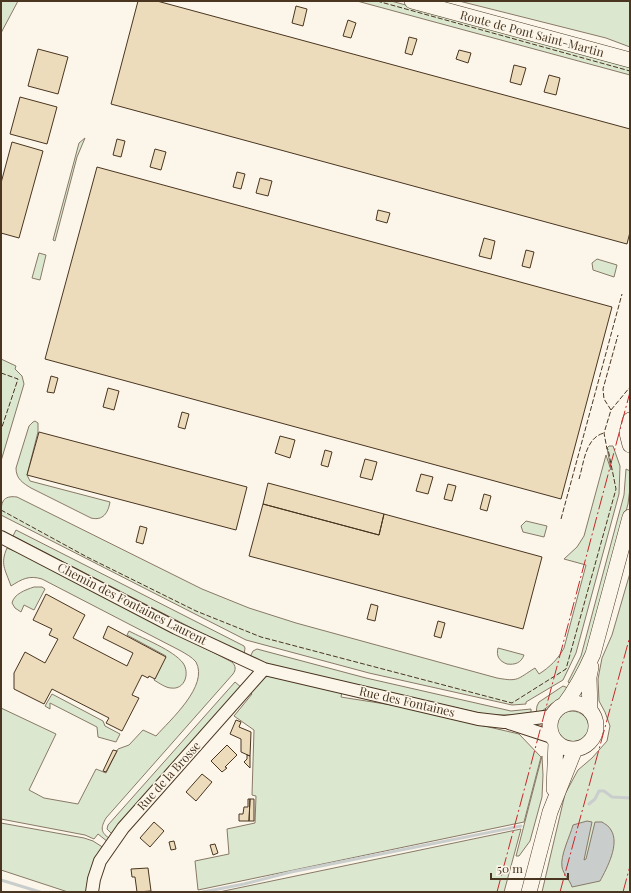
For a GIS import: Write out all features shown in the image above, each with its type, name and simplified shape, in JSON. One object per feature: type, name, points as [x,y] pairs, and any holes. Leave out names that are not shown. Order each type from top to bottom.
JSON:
[{"type":"main road","name":"Route de Pont Saint-Martin","points":[[412,1],[630,60]]},
{"type":"main road","points":[[630,420],[627,433],[630,445]]},
{"type":"main road","points":[[590,711],[589,678],[593,654],[630,517]]},
{"type":"main road","points":[[564,705],[574,692],[593,654]]},
{"type":"main road","points":[[529,892],[550,812],[555,779],[554,740],[550,730],[552,716],[556,710],[564,705],[572,703],[580,704],[590,711],[596,722],[596,732],[587,745],[575,749],[563,748],[554,740]]},
{"type":"main road","points":[[550,812],[575,749]]},
{"type":"street","name":"Chemin des Fontaines Laurent","points":[[1,537],[176,628],[264,669]]},
{"type":"street","name":"Rue des Fontaines","points":[[264,669],[478,718],[504,722],[552,716]]},
{"type":"street","name":"Rue de la Brosse","points":[[92,892],[94,879],[100,861],[119,834],[264,669]]},
{"type":"street","points":[[504,722],[554,740]]},
{"type":"green space","points":[[1,1],[18,1],[1,33]]},
{"type":"green space","points":[[357,1],[391,1],[630,65],[630,75]]},
{"type":"green space","points":[[459,1],[630,1],[630,47],[606,38]]},
{"type":"green space","points":[[85,138],[77,157],[55,241],[53,240],[79,143]]},
{"type":"green space","points":[[39,253],[46,255],[40,280],[32,278]]},
{"type":"green space","points":[[597,259],[617,265],[614,277],[593,270],[592,263]]},
{"type":"green space","points":[[1,359],[16,366],[15,369],[22,376],[24,384],[1,461]]},
{"type":"green space","points":[[35,421],[38,423],[38,432],[27,475],[30,481],[110,502],[108,510],[102,517],[95,519],[91,518],[31,488],[19,478],[16,468],[29,426]]},
{"type":"green space","points":[[609,446],[613,446],[620,466],[619,494],[576,653],[563,680],[526,702],[526,704],[512,705],[369,673],[246,640],[1,515],[3,501],[8,497],[17,497],[202,589],[249,608],[296,623],[497,678],[510,680],[518,679],[535,668],[539,674],[547,669],[564,648],[586,565],[564,559],[577,547],[584,536],[606,455],[611,470],[607,448]]},
{"type":"green space","points":[[626,469],[630,471],[628,504],[587,652],[572,685],[568,682],[581,656],[624,495]]},
{"type":"green space","points":[[526,521],[547,526],[544,537],[523,532],[521,526]]},
{"type":"green space","points":[[16,530],[244,646],[244,655],[13,536]]},
{"type":"green space","points":[[7,548],[26,556],[232,662],[235,666],[233,674],[106,818],[102,829],[104,834],[109,838],[108,842],[98,834],[94,839],[85,835],[1,819],[1,708],[56,734],[29,790],[44,798],[78,804],[96,769],[106,773],[118,749],[129,745],[143,730],[156,736],[178,712],[193,692],[197,681],[199,671],[196,662],[181,651],[42,579],[33,577],[26,578],[11,586],[5,571],[4,563]]},
{"type":"green space","points":[[630,573],[630,892],[542,892],[565,794],[578,770],[592,758],[607,741],[610,726],[599,701],[598,679],[602,658],[612,635]]},
{"type":"green space","points":[[34,587],[42,587],[45,589],[34,610],[24,605],[21,612],[15,608],[12,603],[15,597]]},
{"type":"green space","points":[[129,631],[158,645],[178,658],[183,663],[186,671],[183,684],[176,688],[169,688],[154,680],[166,656],[127,635]]},
{"type":"green space","points":[[498,648],[524,655],[517,663],[507,664],[499,658],[497,653]]},
{"type":"green space","points":[[257,649],[366,678],[511,711],[531,709],[531,715],[492,715],[479,713],[274,666],[250,657],[253,651]]},
{"type":"green space","points":[[271,676],[342,692],[341,697],[398,706],[519,734],[541,757],[524,822],[198,890],[195,861],[229,854],[227,829],[255,823],[256,796],[252,795],[254,730],[234,716],[252,694],[250,692],[264,677]]},
{"type":"green space","points":[[235,682],[242,688],[113,835],[107,829],[108,825]]},
{"type":"green space","points":[[563,686],[568,688],[564,696],[536,714],[539,702]]},
{"type":"green space","points":[[52,694],[103,721],[105,726],[120,734],[116,742],[98,737],[97,727],[50,703],[50,709],[45,706]]},
{"type":"green space","points":[[572,711],[584,716],[589,728],[584,740],[572,745],[560,740],[555,728],[560,716]]},
{"type":"green space","points":[[542,756],[542,797],[530,841],[519,856],[516,856]]},
{"type":"green space","points":[[1,823],[84,838],[93,841],[104,848],[88,892],[68,892],[1,870]]},
{"type":"green space","points":[[521,829],[504,892],[219,892]]},
{"type":"shaded area","points":[[587,821],[592,822],[584,860],[586,859],[595,822],[602,822],[610,829],[614,842],[612,856],[600,881],[572,887],[562,867],[562,857],[573,825]]},
{"type":"building","points":[[138,1],[157,1],[630,129],[630,232],[627,244],[111,104]]},
{"type":"building","points":[[296,6],[307,9],[303,26],[292,23]]},
{"type":"building","points":[[348,20],[356,23],[351,38],[343,36]]},
{"type":"building","points":[[409,37],[417,39],[412,55],[405,53]]},
{"type":"building","points":[[38,49],[68,57],[58,94],[28,86]]},
{"type":"building","points":[[459,50],[471,53],[468,63],[456,59]]},
{"type":"building","points":[[514,65],[526,68],[521,85],[510,82]]},
{"type":"building","points":[[549,75],[560,78],[556,95],[544,92]]},
{"type":"building","points":[[20,97],[57,107],[47,144],[10,134]]},
{"type":"building","points":[[117,139],[125,141],[121,157],[113,155]]},
{"type":"building","points":[[12,142],[43,151],[19,238],[1,233],[1,183]]},
{"type":"building","points":[[155,149],[166,152],[161,170],[150,167]]},
{"type":"building","points":[[97,167],[612,307],[561,499],[45,359]]},
{"type":"building","points":[[237,172],[245,174],[241,189],[233,187]]},
{"type":"building","points":[[260,178],[272,181],[268,196],[256,193]]},
{"type":"building","points":[[378,210],[390,213],[387,223],[376,220]]},
{"type":"building","points":[[484,238],[495,241],[491,259],[479,256]]},
{"type":"building","points":[[526,250],[534,252],[530,268],[522,266]]},
{"type":"building","points":[[51,376],[58,378],[54,393],[47,392]]},
{"type":"building","points":[[108,388],[119,391],[114,410],[103,407]]},
{"type":"building","points":[[182,412],[189,414],[185,429],[178,427]]},
{"type":"building","points":[[39,432],[247,487],[236,530],[27,475]]},
{"type":"building","points":[[280,436],[295,440],[290,458],[275,453]]},
{"type":"building","points":[[325,450],[332,452],[328,467],[321,465]]},
{"type":"building","points":[[365,459],[377,462],[372,480],[360,477]]},
{"type":"building","points":[[421,474],[433,477],[428,494],[416,491]]},
{"type":"building","points":[[268,483],[384,514],[379,535],[263,504]]},
{"type":"building","points":[[448,484],[456,486],[452,501],[444,499]]},
{"type":"building","points":[[484,494],[491,496],[487,511],[480,509]]},
{"type":"building","points":[[263,504],[379,535],[384,514],[542,557],[523,629],[249,556]]},
{"type":"building","points":[[140,526],[147,528],[143,544],[136,542]]},
{"type":"building","points":[[46,594],[85,615],[73,638],[127,666],[133,653],[103,638],[108,626],[166,657],[155,679],[142,675],[132,695],[139,698],[122,731],[106,723],[109,718],[52,689],[44,704],[14,689],[14,673],[25,652],[45,663],[58,639],[49,635],[52,629],[33,620]]},
{"type":"building","points":[[371,604],[378,606],[375,621],[367,619]]},
{"type":"building","points":[[438,621],[445,623],[441,638],[434,636]]},
{"type":"building","points":[[236,720],[241,722],[239,727],[251,732],[250,756],[241,752],[241,739],[230,734]]},
{"type":"building","points":[[227,745],[237,755],[222,772],[211,761]]},
{"type":"building","points":[[113,750],[117,751],[106,772],[103,771]]},
{"type":"building","points":[[247,755],[250,756],[250,768],[244,762],[247,759]]},
{"type":"building","points":[[202,774],[212,782],[196,801],[186,792]]},
{"type":"building","points":[[248,799],[250,799],[249,821],[239,821],[239,814],[243,814],[244,807],[248,807]]},
{"type":"building","points":[[250,799],[254,799],[254,821],[249,821]]},
{"type":"building","points":[[154,822],[164,831],[150,847],[140,838]]},
{"type":"building","points":[[174,841],[176,849],[171,850],[169,842]]},
{"type":"building","points":[[215,844],[218,853],[213,855],[210,845]]},
{"type":"building","points":[[148,868],[151,891],[137,892],[135,877],[132,877],[131,869]]},
{"type":"waterway","points":[[589,804],[595,799],[599,791],[604,791],[612,797],[630,798]]},
{"type":"waterway","points":[[203,892],[244,884],[291,872],[521,826]]},
{"type":"waterway","points":[[1,880],[40,892]]},
{"type":"fence","points":[[377,1],[630,71]]},
{"type":"fence","points":[[561,519],[622,294]]},
{"type":"fence","points":[[611,410],[604,399],[603,389],[618,335]]},
{"type":"fence","points":[[1,373],[18,379],[1,430]]},
{"type":"fence","points":[[1,510],[87,557],[196,611],[261,637],[512,703],[566,669],[616,489],[604,433],[611,410],[630,387]]},
{"type":"fence","points":[[579,479],[589,446],[593,440],[604,433]]},
{"type":"power","points":[[497,892],[630,392]]},
{"type":"power","points":[[560,892],[630,636]]},
{"type":"power","points":[[623,892],[630,866]]}]
